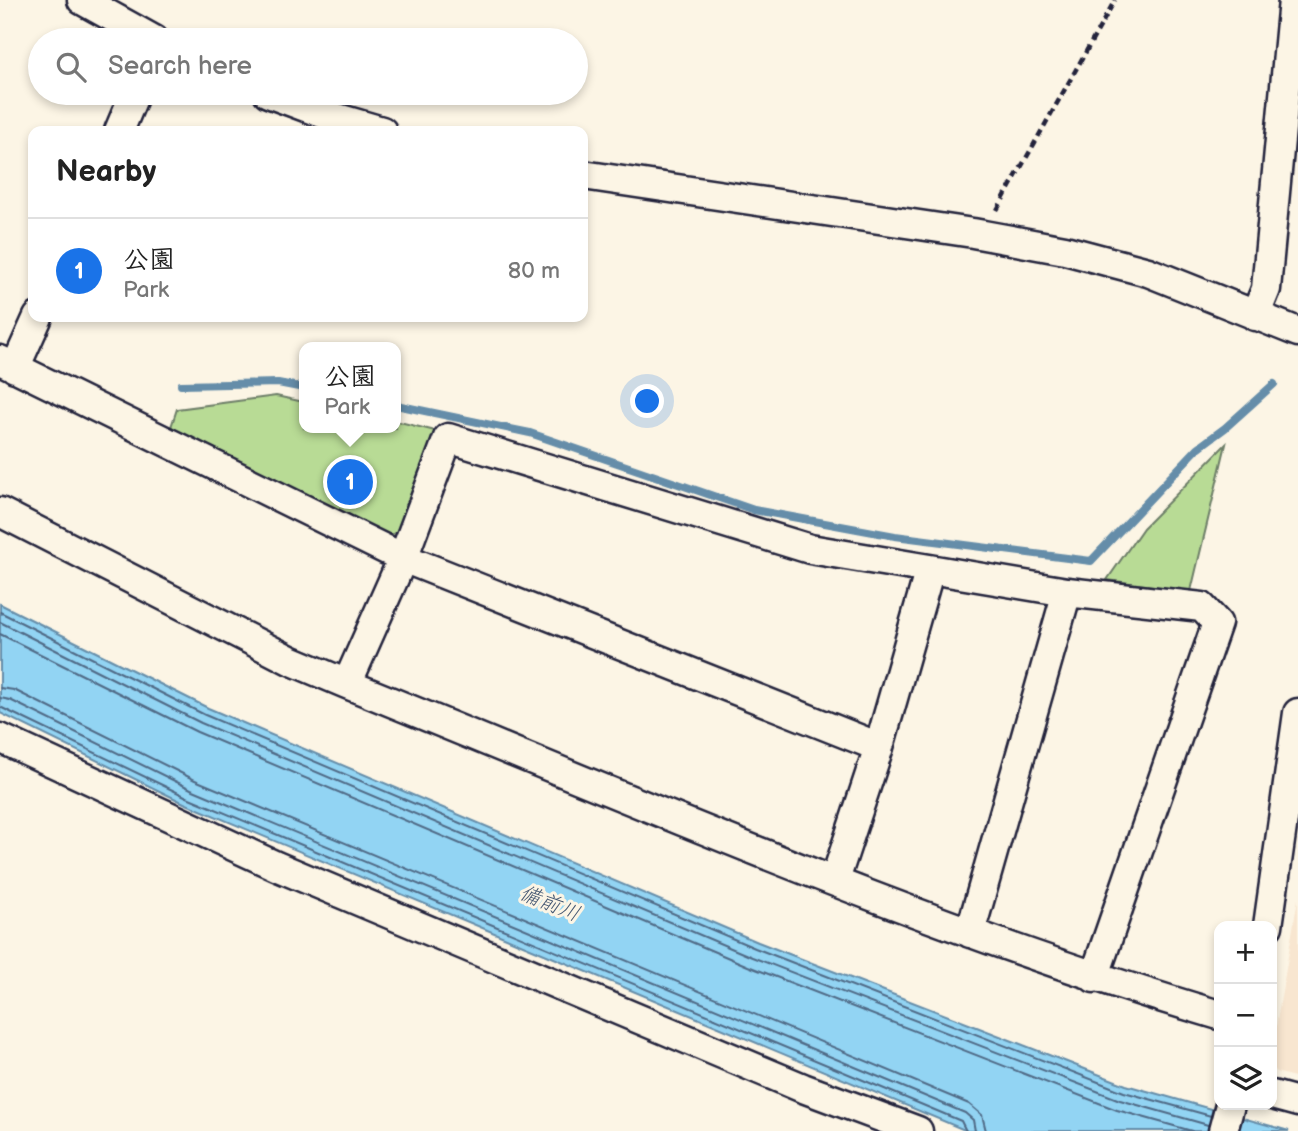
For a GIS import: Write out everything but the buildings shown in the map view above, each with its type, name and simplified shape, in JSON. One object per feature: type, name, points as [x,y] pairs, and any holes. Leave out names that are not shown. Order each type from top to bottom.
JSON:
[{"type":"street","points":[[82,0],[132,28]]},
{"type":"street","points":[[1255,316],[1266,289],[1293,0]]},
{"type":"street","points":[[121,126],[130,105]]},
{"type":"street","points":[[300,105],[365,126]]},
{"type":"street","points":[[588,176],[989,236],[1065,250],[1148,272],[1298,332]]},
{"type":"street","points":[[35,322],[7,364],[403,558],[879,747]]},
{"type":"street","points":[[347,684],[403,558],[448,438],[810,549],[1067,592],[1202,607],[1217,623],[1094,978]]},
{"type":"street","points":[[0,512],[290,660],[347,684],[970,933],[1094,978],[1214,1014]]},
{"type":"street","points":[[835,880],[879,747],[930,569]]},
{"type":"street","points":[[970,933],[1067,592]]},
{"type":"street","points":[[1269,921],[1298,713]]},
{"type":"street","points":[[0,738],[276,866],[803,1088],[918,1131]]},
{"type":"street","points":[[1277,1096],[1298,1102]]},
{"type":"street","points":[[1223,1131],[1229,1110]]},
{"type":"path","points":[[989,236],[998,208],[1115,0]]},
{"type":"shaded area","points":[[1298,899],[1298,1078],[1277,1072],[1277,1021]]},
{"type":"green space","points":[[276,396],[299,401],[299,433],[401,433],[401,422],[443,433],[401,532],[388,535],[170,430],[177,409]]},
{"type":"green space","points":[[1226,444],[1191,591],[1107,580],[1143,528]]},
{"type":"water","name":"備前川","points":[[0,604],[208,708],[758,942],[1126,1085],[1289,1131],[967,1131],[184,803],[0,713]]},
{"type":"waterway","points":[[181,385],[278,383],[299,387]]},
{"type":"waterway","points":[[401,406],[530,433],[754,510],[895,536],[1091,561],[1198,448],[1274,384]]},
{"type":"place","name":"公園","points":[[350,482]]}]
